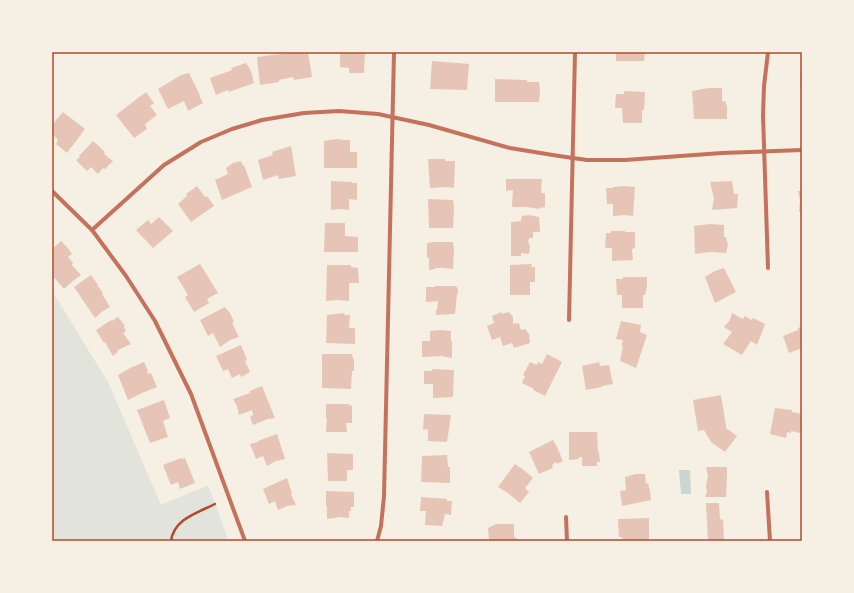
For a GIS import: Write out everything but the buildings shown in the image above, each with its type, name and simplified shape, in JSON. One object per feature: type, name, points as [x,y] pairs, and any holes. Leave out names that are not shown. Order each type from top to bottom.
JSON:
[{"type":"street","points":[[377,541],[381,526],[384,496],[394,52]]},
{"type":"street","points":[[569,320],[576,52]]},
{"type":"street","points":[[768,52],[762,115],[768,268]]},
{"type":"street","points":[[92,230],[164,165],[200,142],[262,120],[304,113],[339,111],[378,114],[429,125],[510,148],[587,160],[625,160],[722,153],[802,150]]},
{"type":"street","points":[[52,191],[92,230],[126,276],[155,322],[191,394],[245,541]]},
{"type":"street","points":[[768,492],[770,541]]},
{"type":"street","points":[[566,517],[567,541]]},
{"type":"path","points":[[171,541],[172,534],[180,522],[215,504]]},
{"type":"shaded area","points":[[52,291],[108,382],[161,505],[208,485],[228,539],[222,541],[52,541]]},
{"type":"shaded area","points":[[679,470],[690,470],[691,494],[681,494]]}]
